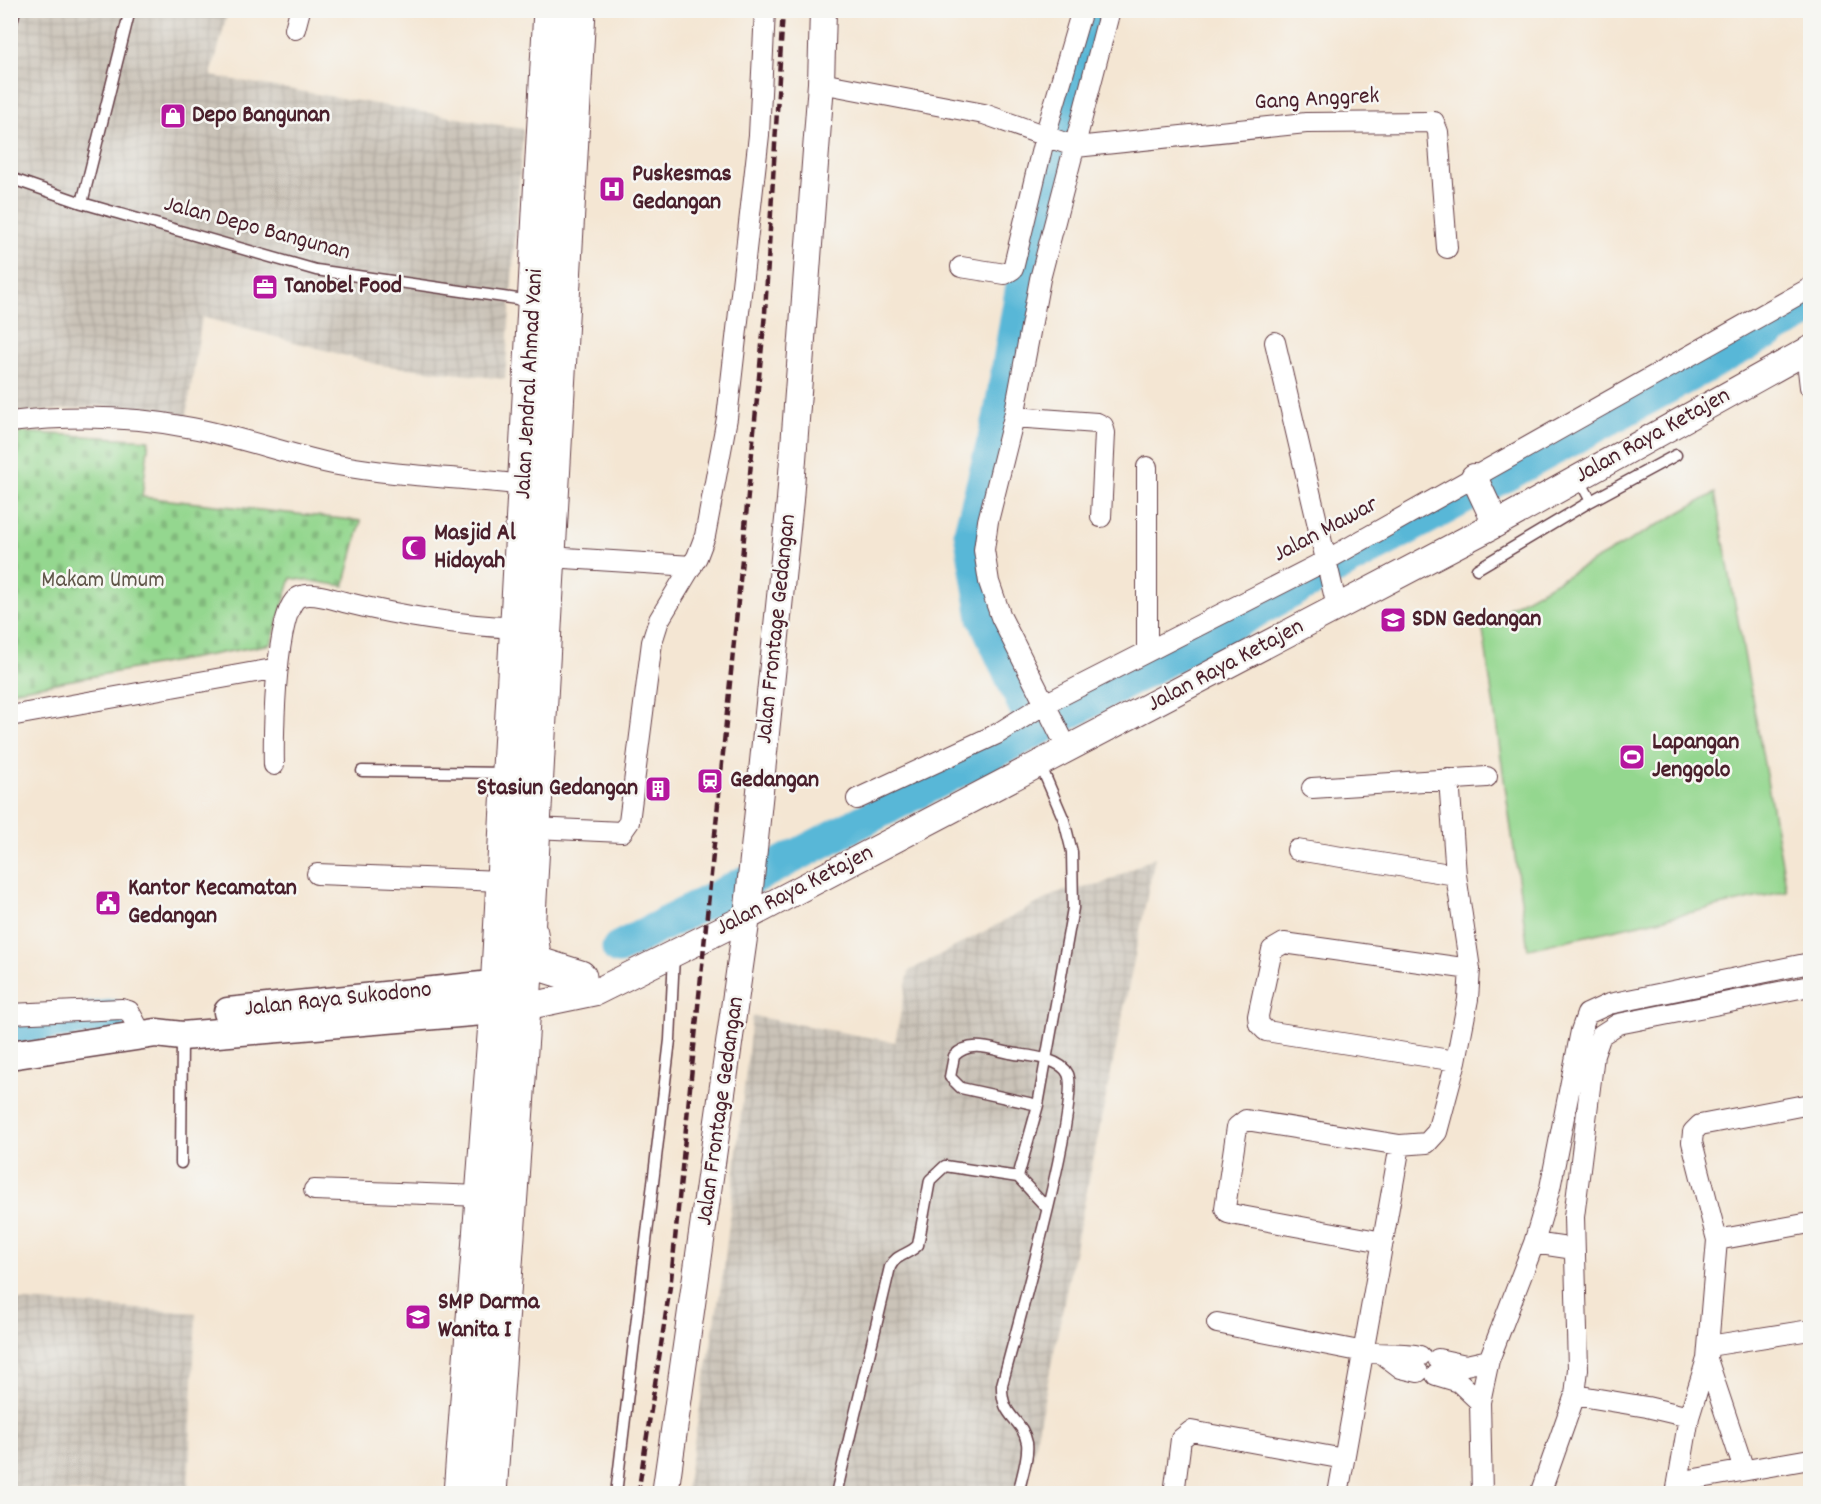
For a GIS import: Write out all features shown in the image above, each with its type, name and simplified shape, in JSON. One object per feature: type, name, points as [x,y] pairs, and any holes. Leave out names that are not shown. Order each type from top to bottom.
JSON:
[{"type":"highway","name":"Jalan Jendral Ahmad Yani","points":[[510,995],[502,881],[550,10]]},
{"type":"highway","name":"Jalan Jendral Ahmad Yani","points":[[510,995],[529,917],[579,10]]},
{"type":"highway","points":[[529,917],[532,945],[539,964],[580,977]]},
{"type":"highway","points":[[460,1494],[482,1196],[510,995]]},
{"type":"highway","points":[[490,1494],[510,995]]},
{"type":"main road","name":"Jalan Raya Sukodono","points":[[10,1055],[160,1034],[182,1018],[510,995]]},
{"type":"street","points":[[534,828],[622,832],[630,822],[652,642],[659,620],[692,566],[705,536],[727,418],[755,179],[765,10]]},
{"type":"street","name":"Jalan Frontage Gedangan","points":[[665,1494],[750,894],[790,500],[822,82],[823,10]]},
{"type":"street","points":[[1065,745],[1001,617],[988,582],[984,550],[988,521],[1014,417],[1040,279],[1082,10]]},
{"type":"street","points":[[961,267],[1005,274],[1012,269],[1110,10]]},
{"type":"street","points":[[822,82],[984,114],[1061,142]]},
{"type":"street","name":"Gang Anggrek","points":[[1061,142],[1306,123],[1434,122],[1438,132],[1447,248]]},
{"type":"street","name":"Jalan Mawar","points":[[857,800],[1046,711],[1147,650],[1326,566],[1810,288]]},
{"type":"street","points":[[1275,342],[1336,603]]},
{"type":"street","points":[[1808,350],[1810,387]]},
{"type":"street","name":"Jalan Raya Ketajen","points":[[510,995],[596,992],[636,974],[674,952],[750,894],[1040,764],[1065,745],[1578,477],[1808,350]]},
{"type":"street","points":[[1014,417],[1096,423],[1103,426],[1105,433],[1101,517]]},
{"type":"street","points":[[10,422],[48,418],[134,419],[194,428],[315,459],[405,476],[524,485]]},
{"type":"street","points":[[1147,468],[1147,650]]},
{"type":"street","points":[[1476,480],[1494,520]]},
{"type":"street","points":[[549,557],[692,566]]},
{"type":"street","points":[[274,765],[273,705],[278,668],[289,607],[299,597],[315,595],[363,607],[483,626],[516,628]]},
{"type":"street","points":[[10,716],[278,668]]},
{"type":"street","points":[[1312,788],[1487,777]]},
{"type":"street","points":[[1383,1242],[1228,1213],[1225,1208],[1237,1127],[1246,1120],[1400,1145],[1427,1143],[1433,1139],[1456,1061],[1468,999],[1470,969],[1456,875],[1449,779]]},
{"type":"street","points":[[1297,850],[1456,875]]},
{"type":"street","points":[[317,874],[502,881]]},
{"type":"street","points":[[1456,1061],[1266,1031],[1259,1024],[1258,1016],[1272,950],[1284,943],[1470,969]]},
{"type":"street","points":[[1482,1494],[1480,1402],[1489,1359],[1534,1243],[1550,1188],[1581,1031],[1587,1014],[1609,1004],[1810,963]]},
{"type":"street","name":"Jalan Raya Ketajen","points":[[510,995],[580,977],[636,974]]},
{"type":"street","points":[[1539,1494],[1575,1395],[1578,1369],[1574,1249],[1576,1202],[1594,1055],[1599,1038],[1617,1024],[1671,1011],[1810,986]]},
{"type":"street","points":[[1666,991],[1671,1011]]},
{"type":"street","points":[[10,1014],[122,1009],[129,1011],[160,1034]]},
{"type":"street","points":[[1810,1104],[1700,1125],[1693,1132],[1692,1142],[1699,1175],[1717,1240],[1708,1352],[1689,1417],[1677,1488],[1744,1470],[1810,1459]]},
{"type":"street","points":[[1338,1494],[1400,1145]]},
{"type":"street","points":[[314,1190],[482,1196]]},
{"type":"street","points":[[1717,1240],[1810,1223]]},
{"type":"street","points":[[1534,1243],[1574,1249]]},
{"type":"street","points":[[1217,1323],[1364,1352],[1384,1355],[1405,1353],[1459,1382],[1480,1402]]},
{"type":"street","points":[[1708,1352],[1810,1330]]},
{"type":"street","points":[[1708,1352],[1744,1470]]},
{"type":"street","points":[[1428,1365],[1466,1365],[1489,1359]]},
{"type":"street","points":[[1575,1395],[1647,1407],[1689,1417]]},
{"type":"street","points":[[1174,1494],[1182,1439],[1191,1431],[1344,1459]]},
{"type":"lane","points":[[10,30],[15,10]]},
{"type":"lane","points":[[82,203],[130,10]]},
{"type":"lane","name":"Jalan Depo Bangunan","points":[[10,178],[82,203],[316,270],[534,302]]},
{"type":"lane","points":[[1477,569],[1591,501],[1676,455]]},
{"type":"lane","points":[[1578,477],[1591,501]]},
{"type":"lane","points":[[1018,1177],[1038,1105],[1074,908],[1072,852],[1064,820],[1040,764]]},
{"type":"lane","points":[[362,771],[508,773]]},
{"type":"lane","points":[[616,1494],[669,1052],[674,952]]},
{"type":"lane","points":[[160,1034],[182,1164]]},
{"type":"lane","points":[[1018,1494],[1027,1445],[1023,1432],[1002,1402],[1002,1385],[1047,1208],[1067,1116],[1070,1088],[1067,1073],[1057,1063],[981,1047],[966,1047],[954,1056],[950,1077],[952,1082],[962,1088],[1038,1105]]},
{"type":"lane","points":[[836,1494],[890,1267],[897,1257],[914,1250],[918,1245],[930,1180],[945,1166],[1018,1177],[1047,1208]]},
{"type":"shaded area","points":[[11,11],[228,11],[211,76],[523,129],[505,379],[380,365],[202,317],[185,425],[104,406],[11,414]]},
{"type":"shaded area","points":[[1155,857],[1025,1493],[685,1494],[724,1269],[752,1016],[895,1042],[909,971],[1059,892],[1100,885]]},
{"type":"shaded area","points":[[10,1300],[196,1313],[188,1493],[11,1493]]},
{"type":"green space","name":"Makam Umum","points":[[19,432],[149,440],[142,497],[361,521],[344,586],[291,578],[271,644],[11,691],[10,478],[15,477]]},
{"type":"green space","name":"Lapangan Jenggolo","points":[[1715,493],[1787,891],[1528,949],[1482,623]]},
{"type":"waterway","points":[[1027,712],[984,618],[970,532],[999,419],[1021,291],[1095,10]]},
{"type":"waterway","points":[[618,948],[1036,731],[1810,310]]},
{"type":"waterway","points":[[10,1028],[113,1016]]},
{"type":"railway","points":[[638,1494],[671,1280],[739,591],[765,313],[783,10]]},
{"type":"place","name":"Depo Bangunan","points":[[173,116]]},
{"type":"place","name":"Puskesmas Gedangan","points":[[612,189]]},
{"type":"place","name":"Tanobel Food","points":[[265,287]]},
{"type":"place","name":"Masjid Al Hidayah","points":[[414,548]]},
{"type":"place","name":"SDN Gedangan","points":[[1393,620]]},
{"type":"place","name":"Lapangan Jenggolo","points":[[1632,757]]},
{"type":"place","name":"Gedangan","points":[[710,781]]},
{"type":"place","name":"Stasiun Gedangan","points":[[658,789]]},
{"type":"place","name":"Kantor Kecamatan Gedangan","points":[[108,903]]},
{"type":"place","name":"SMP Darma Wanita I","points":[[418,1317]]}]
